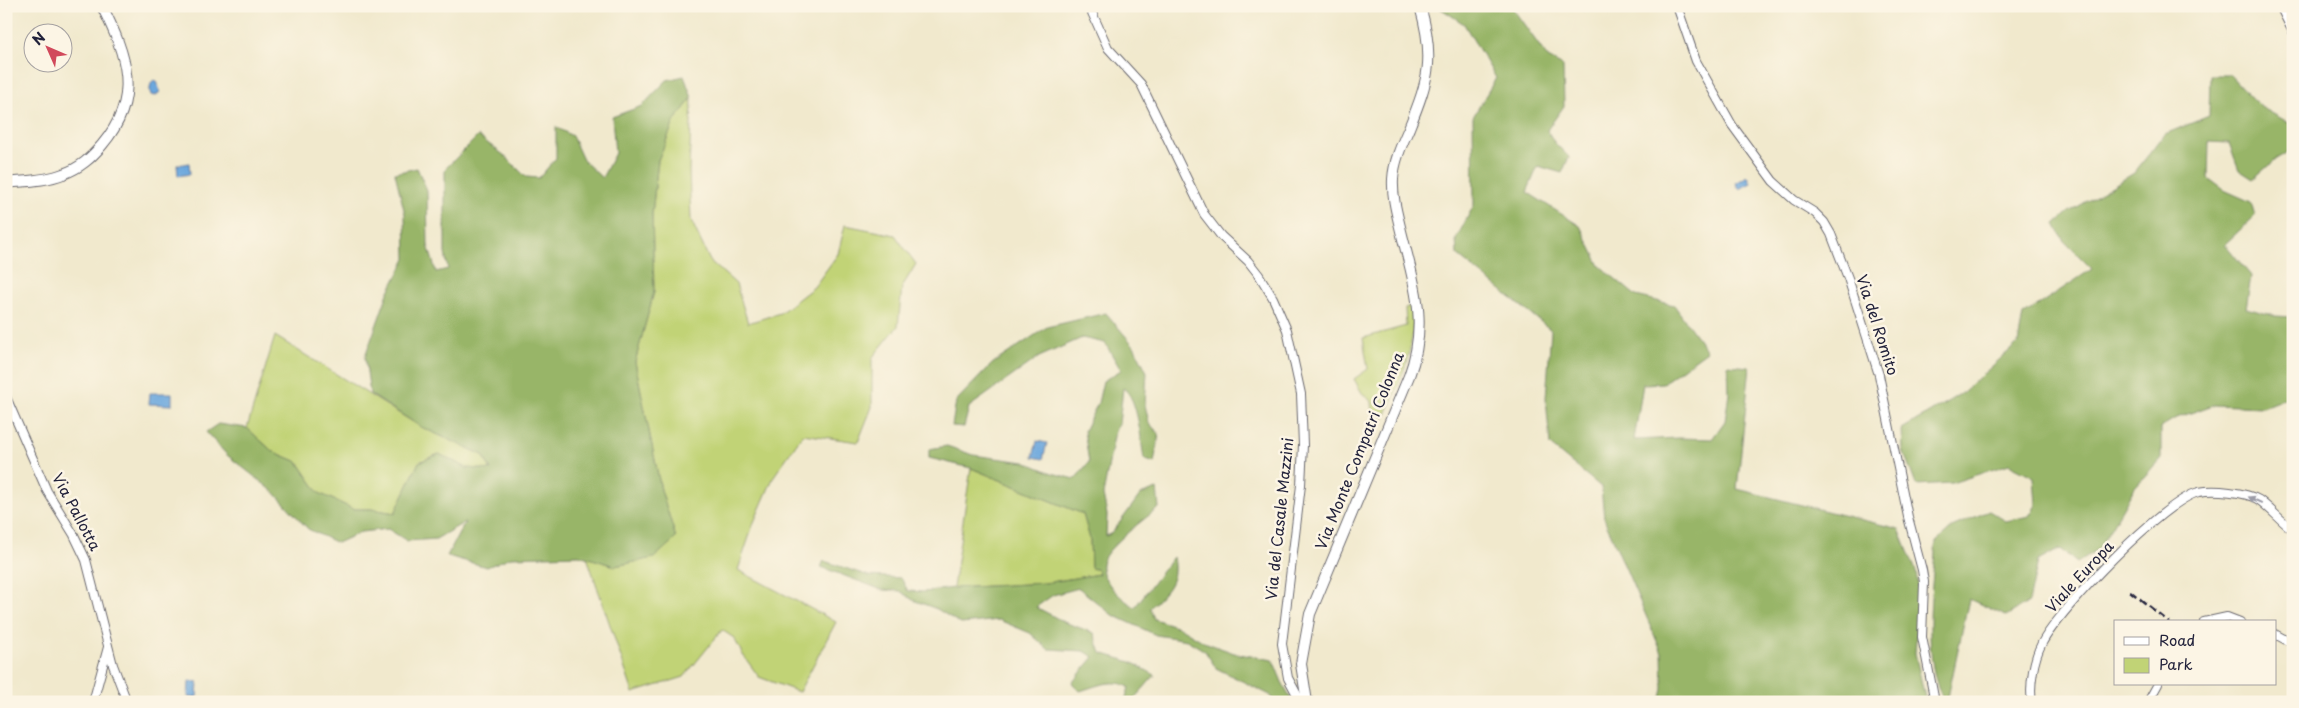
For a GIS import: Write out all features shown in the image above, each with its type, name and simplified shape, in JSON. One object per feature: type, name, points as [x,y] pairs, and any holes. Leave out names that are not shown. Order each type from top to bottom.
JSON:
[{"type":"street","points":[[6,184],[50,178],[78,167],[93,155],[120,120],[127,95],[125,63],[116,36],[102,6]]},
{"type":"street","name":"Via del Casale Mazzini","points":[[1089,6],[1108,48],[1141,84],[1204,214],[1221,236],[1248,261],[1259,275],[1274,298],[1287,330],[1301,394],[1304,445],[1301,486],[1282,644],[1288,678],[1301,702]]},
{"type":"street","name":"Via Monte Compatri Colonna","points":[[1307,702],[1302,664],[1310,614],[1406,383],[1418,349],[1420,320],[1418,296],[1398,219],[1393,184],[1397,159],[1419,104],[1428,73],[1429,44],[1420,6]]},
{"type":"street","name":"Via del Romito","points":[[1677,6],[1696,61],[1732,125],[1773,181],[1824,222],[1831,234],[1848,278],[1876,362],[1908,517],[1922,570],[1924,582],[1922,637],[1935,702]]},
{"type":"street","points":[[2280,6],[2293,32]]},
{"type":"street","name":"Via Pallotta","points":[[6,397],[47,491],[74,535],[86,560],[108,647],[117,678],[127,702]]},
{"type":"street","name":"Viale Europa","points":[[2032,702],[2031,694],[2037,657],[2041,644],[2055,621],[2138,535],[2165,510],[2198,492],[2224,491],[2257,499],[2293,530]]},
{"type":"street","points":[[2216,620],[2227,618],[2234,620]]},
{"type":"street","points":[[2276,635],[2293,644]]},
{"type":"street","points":[[92,702],[108,647]]},
{"type":"street","points":[[2148,702],[2157,686]]},
{"type":"green space","points":[[1437,6],[1511,6],[1548,58],[1563,66],[1564,106],[1547,130],[1554,142],[1569,157],[1562,173],[1538,166],[1527,192],[1580,226],[1600,266],[1636,296],[1674,305],[1707,351],[1663,383],[1643,384],[1634,440],[1712,439],[1725,421],[1729,393],[1728,365],[1750,367],[1737,489],[1899,529],[1916,571],[1919,597],[1915,653],[1926,702],[1660,702],[1663,689],[1662,653],[1604,518],[1601,487],[1550,445],[1546,398],[1551,330],[1457,255],[1456,239],[1474,205],[1473,117],[1496,78],[1464,24]]},
{"type":"green space","points":[[2210,75],[2230,75],[2259,106],[2293,125],[2293,149],[2276,159],[2253,179],[2239,170],[2229,143],[2209,142],[2208,178],[2224,190],[2251,202],[2255,216],[2225,244],[2251,276],[2246,308],[2275,316],[2293,317],[2293,395],[2263,407],[2213,405],[2174,419],[2161,427],[2161,458],[2135,487],[2099,548],[2077,563],[2060,549],[2038,561],[2029,602],[2006,616],[1969,599],[1947,702],[1945,702],[1933,667],[1931,646],[1931,602],[1936,542],[1954,526],[1989,511],[2006,521],[2029,516],[2036,505],[2034,477],[2009,464],[1952,483],[1916,485],[1903,450],[1902,429],[1962,393],[2018,343],[2023,315],[2092,269],[2064,241],[2055,224],[2069,212],[2134,173],[2165,134],[2209,116]]},
{"type":"green space","points":[[684,76],[692,98],[675,120],[658,160],[652,214],[654,292],[635,362],[661,490],[676,538],[654,558],[615,566],[579,555],[511,557],[487,567],[447,556],[465,522],[436,539],[407,541],[388,529],[361,532],[337,543],[308,529],[274,492],[227,455],[206,432],[218,424],[247,428],[272,451],[298,462],[319,493],[353,509],[371,509],[395,513],[419,462],[439,454],[467,468],[491,470],[483,455],[421,427],[370,394],[365,357],[388,293],[406,259],[405,214],[395,173],[417,168],[427,190],[428,245],[436,272],[448,269],[445,253],[445,169],[478,136],[505,156],[526,177],[539,178],[556,158],[556,127],[572,136],[583,160],[602,178],[615,153],[612,117],[642,106],[667,80]]},
{"type":"green space","points":[[692,98],[689,171],[691,220],[710,261],[736,284],[748,323],[780,313],[814,287],[838,254],[845,225],[895,235],[916,264],[902,287],[898,326],[872,358],[872,407],[858,442],[803,434],[774,476],[754,522],[738,570],[836,622],[799,692],[759,677],[743,655],[734,638],[722,630],[684,677],[633,693],[587,557],[615,566],[653,558],[676,538],[661,490],[635,362],[654,292],[652,214],[658,160],[675,120]]},
{"type":"green space","points":[[1413,305],[1414,321],[1409,351],[1400,380],[1382,423],[1373,414],[1372,402],[1362,393],[1354,379],[1368,369],[1363,338],[1406,326],[1405,308]]},
{"type":"green space","points":[[1106,313],[1134,346],[1147,372],[1145,405],[1149,423],[1159,434],[1154,463],[1144,459],[1135,410],[1132,400],[1123,388],[1119,424],[1115,431],[1103,495],[1107,515],[1106,536],[1112,533],[1140,495],[1157,489],[1159,508],[1112,547],[1103,560],[1103,574],[1117,594],[1135,607],[1173,557],[1174,574],[1172,580],[1166,591],[1150,608],[1154,619],[1179,627],[1204,642],[1234,653],[1273,660],[1293,702],[1276,702],[1270,695],[1216,668],[1205,651],[1187,640],[1156,635],[1111,614],[1079,588],[1053,595],[1036,607],[1064,622],[1094,633],[1101,653],[1131,662],[1155,675],[1134,699],[1137,702],[1125,702],[1129,687],[1123,684],[1111,683],[1080,691],[1072,683],[1094,657],[1084,651],[1048,649],[1030,633],[999,620],[961,624],[937,609],[913,600],[900,591],[882,590],[821,567],[824,561],[869,576],[901,578],[908,591],[924,592],[953,588],[1045,583],[1099,574],[1098,570],[1091,568],[1090,539],[1083,514],[971,468],[929,458],[929,449],[947,446],[973,455],[1025,462],[1052,473],[1075,479],[1089,462],[1084,431],[1098,403],[1103,381],[1121,370],[1105,343],[1082,338],[1039,357],[969,407],[964,427],[952,426],[956,401],[992,364],[1047,327]]},
{"type":"green space","points":[[275,336],[421,427],[483,455],[491,470],[467,468],[439,454],[419,462],[395,513],[371,509],[353,509],[319,493],[298,462],[272,451],[247,428]]},
{"type":"green space","points":[[971,468],[1083,514],[1090,539],[1091,567],[1098,570],[1099,574],[1045,583],[953,588]]},
{"type":"water","points":[[154,80],[157,81],[160,92],[155,96],[151,95],[150,91]]},
{"type":"water","points":[[189,163],[190,174],[178,176],[177,165]]},
{"type":"water","points":[[1748,176],[1751,183],[1739,189],[1736,183]]},
{"type":"water","points":[[150,393],[172,393],[172,405],[149,404]]},
{"type":"water","points":[[1037,441],[1047,443],[1043,459],[1033,457]]},
{"type":"water","points":[[189,681],[198,682],[197,697],[188,697]]},
{"type":"railway","points":[[2130,591],[2166,620]]}]
